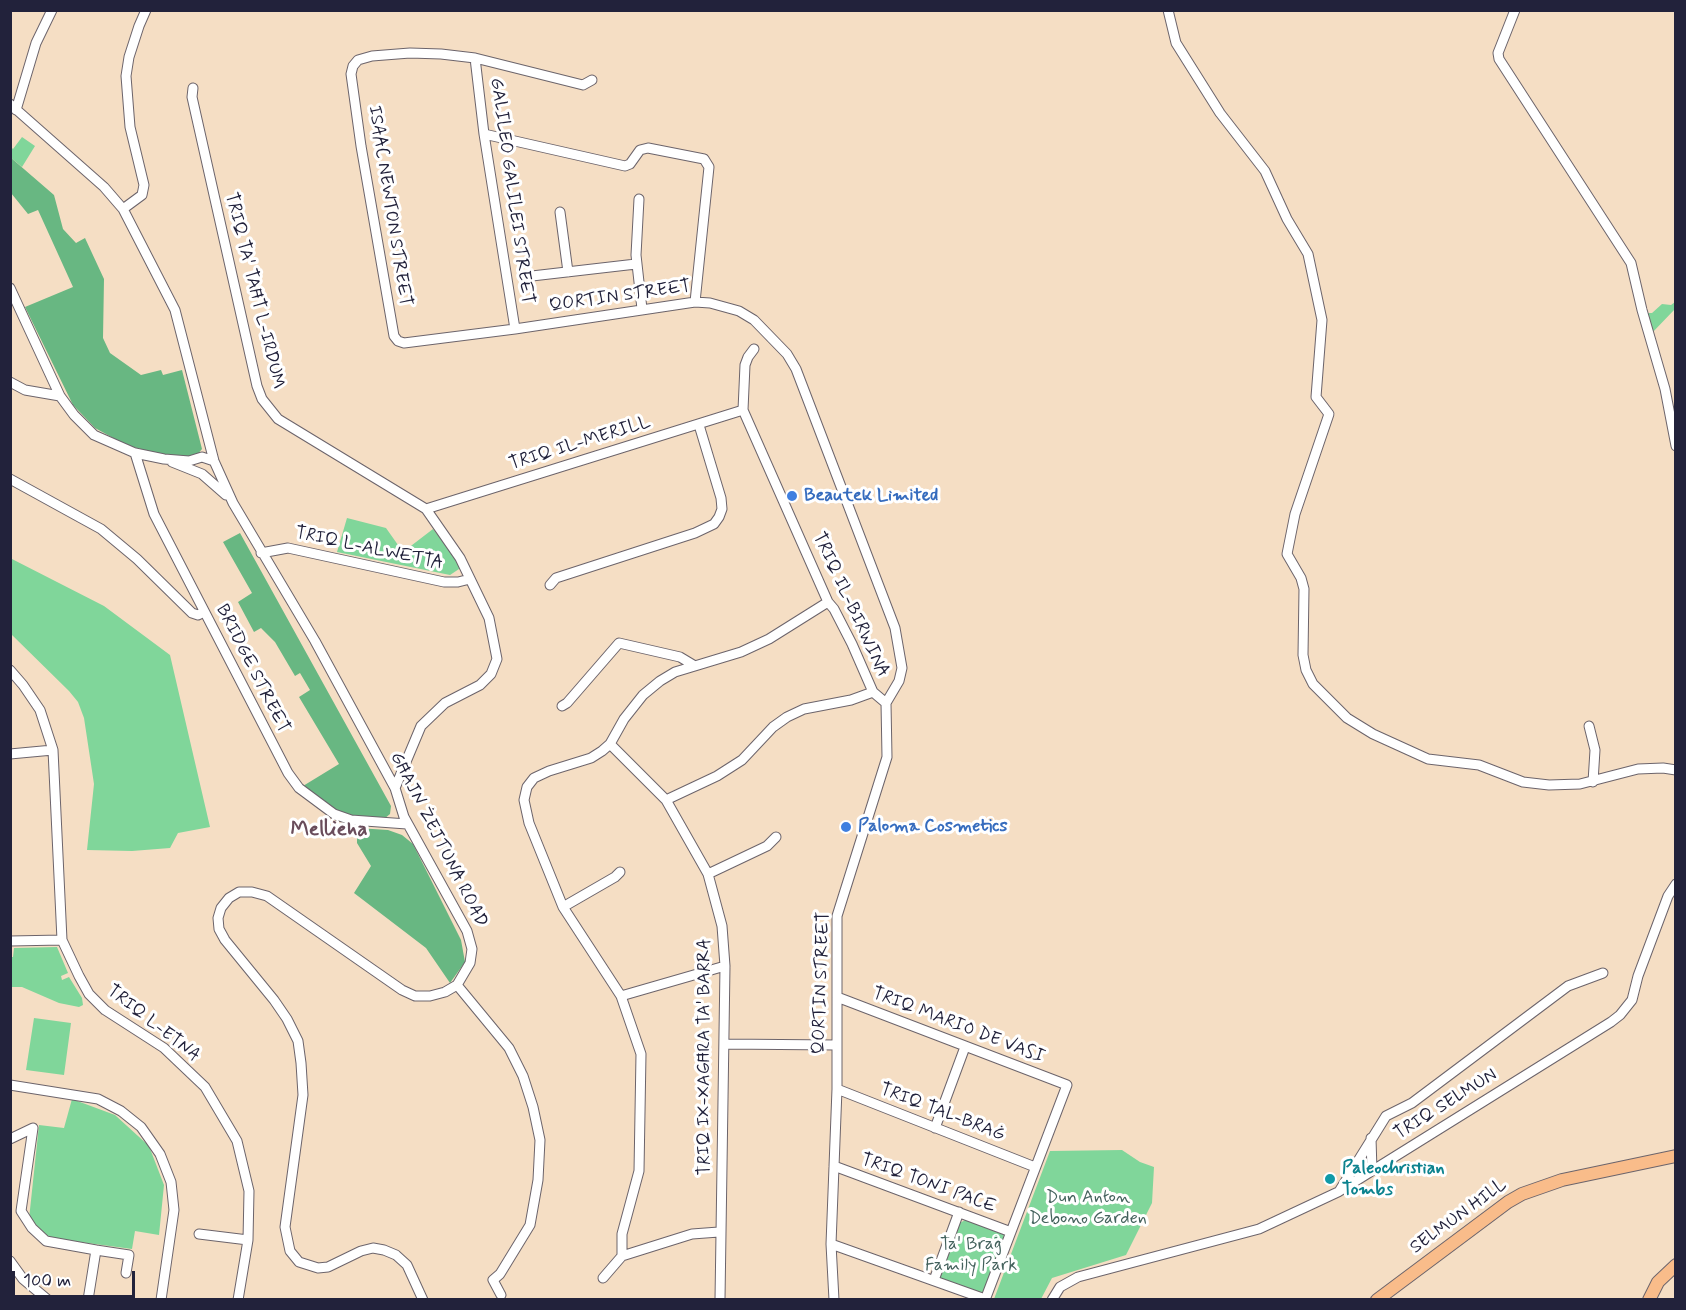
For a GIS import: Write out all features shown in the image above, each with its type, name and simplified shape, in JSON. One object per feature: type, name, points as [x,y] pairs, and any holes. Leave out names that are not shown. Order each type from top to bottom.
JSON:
[{"type":"main road","name":"SELMUN HILL","points":[[1377,1299],[1522,1194],[1562,1180],[1676,1156]]},
{"type":"main road","points":[[1649,1299],[1658,1282],[1676,1265]]},
{"type":"street","points":[[13,107],[36,44],[52,10]]},
{"type":"street","points":[[123,209],[142,195],[144,185],[130,127],[126,76],[132,46],[146,10]]},
{"type":"street","points":[[1168,10],[1176,43],[1220,113],[1265,171],[1287,219],[1308,254],[1322,320],[1316,397],[1329,414],[1295,514],[1287,554],[1301,578],[1304,589],[1303,655],[1306,670],[1313,684],[1347,717],[1373,734],[1416,755],[1428,759],[1479,765],[1523,782],[1549,785],[1580,784],[1638,769],[1676,770]]},
{"type":"street","points":[[1515,10],[1498,53],[1499,59],[1632,263],[1642,310],[1665,389],[1676,446]]},
{"type":"street","name":"ISAAC NEWTON STREET","points":[[398,341],[394,336],[351,74],[353,66],[358,60],[372,56],[410,53],[475,58]]},
{"type":"street","points":[[475,58],[583,85],[592,80]]},
{"type":"street","name":"GALILEO GALILEI STREET","points":[[475,58],[484,134],[515,329]]},
{"type":"street","name":"TRIQ TA' TAĦT L-IRDUM","points":[[194,88],[192,97],[257,386],[262,399],[278,419],[426,509],[460,558],[489,618],[497,659],[491,674],[480,686],[445,703],[421,726],[395,788]]},
{"type":"street","name":"GĦAJN ŻEJTUNA ROAD","points":[[13,107],[104,187],[123,209],[175,310],[216,465],[233,503],[315,641],[395,788],[407,824],[467,931],[472,949],[470,963],[457,985]]},
{"type":"street","points":[[484,134],[625,166],[630,165],[640,150],[648,148],[704,159],[709,168],[695,302]]},
{"type":"street","points":[[639,199],[636,264],[642,309]]},
{"type":"street","points":[[560,212],[568,272]]},
{"type":"street","points":[[532,276],[636,264]]},
{"type":"street","points":[[10,288],[60,396],[74,415],[94,435],[135,453],[164,459],[189,461],[202,457],[216,465],[209,479]]},
{"type":"street","name":"QORTIN STREET","points":[[398,341],[404,343],[515,329],[695,302],[710,303],[739,310],[754,320],[787,354],[796,369],[895,628],[902,668],[899,681],[886,703],[887,757],[837,915],[837,1089],[831,1244],[834,1299]]},
{"type":"street","name":"TRIQ IL-BIRWINA","points":[[754,349],[745,365],[743,411],[828,602],[852,644],[873,692],[886,703]]},
{"type":"street","points":[[10,382],[25,390],[60,396]]},
{"type":"street","name":"TRIQ IL-MERILL","points":[[426,509],[743,411]]},
{"type":"street","points":[[549,585],[556,578],[695,533],[714,524],[722,509],[721,498],[699,425]]},
{"type":"street","name":"BRIDGE STREET","points":[[135,453],[154,514],[288,773],[299,788],[334,814],[351,820],[407,824]]},
{"type":"street","points":[[164,459],[202,474],[219,487],[233,503]]},
{"type":"street","points":[[10,479],[101,529],[137,559],[192,614],[198,615],[204,612]]},
{"type":"street","name":"TRIQ L-ALWETTA","points":[[261,553],[288,548],[444,582],[470,579]]},
{"type":"street","points":[[622,1256],[622,1234],[639,1171],[641,1054],[621,996],[563,907],[530,823],[524,800],[527,787],[534,778],[591,758],[610,744],[624,719],[660,681],[675,672],[741,652],[769,639],[828,602]]},
{"type":"street","points":[[562,705],[567,703],[619,644],[680,657],[695,666]]},
{"type":"street","name":"TRIQ L-ETNA","points":[[10,670],[40,710],[53,750],[62,940],[89,994],[105,1010],[164,1048],[205,1087],[237,1142],[249,1191],[248,1240],[238,1299]]},
{"type":"street","points":[[851,700],[873,692]]},
{"type":"street","points":[[666,800],[717,776],[742,760],[773,727],[804,709],[851,700],[867,699],[886,703]]},
{"type":"street","points":[[1589,726],[1595,750],[1593,782]]},
{"type":"street","name":"TRIQ IX-XAGĦRA TA' BARRA","points":[[610,744],[666,800],[708,874],[722,926],[724,1044],[719,1232],[720,1299]]},
{"type":"street","points":[[10,754],[53,750]]},
{"type":"street","points":[[708,874],[767,846],[776,837]]},
{"type":"street","points":[[563,907],[620,872]]},
{"type":"street","name":"TRIQ SELMUN","points":[[1052,1299],[1060,1287],[1095,1270],[1259,1229],[1338,1192],[1620,1015],[1632,1000],[1638,976],[1668,896],[1676,884]]},
{"type":"street","points":[[423,1299],[407,1265],[396,1255],[384,1250],[373,1248],[361,1251],[328,1267],[318,1268],[299,1262],[290,1251],[285,1227],[303,1095],[302,1063],[298,1041],[287,1019],[225,940],[218,922],[221,908],[229,898],[239,892],[252,892],[267,896],[402,990],[415,996],[430,996],[445,992],[457,985],[509,1048],[523,1076],[540,1140],[538,1180],[530,1225],[500,1274],[493,1280],[501,1295]]},
{"type":"street","points":[[10,941],[62,940]]},
{"type":"street","points":[[621,996],[724,966]]},
{"type":"street","points":[[1338,1192],[1386,1116],[1412,1103],[1568,986],[1603,973]]},
{"type":"street","name":"TRIQ MARIO DE VASI","points":[[837,997],[1067,1085],[1035,1167]]},
{"type":"street","points":[[724,1044],[836,1045]]},
{"type":"street","points":[[935,1128],[965,1047]]},
{"type":"street","points":[[10,1085],[98,1099],[121,1111],[141,1127],[160,1154],[171,1182],[174,1210],[161,1299]]},
{"type":"street","name":"TRIQ TAL-BRAĠ","points":[[837,1089],[1035,1167]]},
{"type":"street","points":[[10,1139],[33,1128],[21,1211],[32,1227],[46,1241],[129,1255],[126,1274]]},
{"type":"street","points":[[1371,1138],[1372,1171]]},
{"type":"street","name":"TRIQ TONI PACE","points":[[834,1166],[1011,1232]]},
{"type":"street","points":[[831,1244],[985,1299],[1035,1167]]},
{"type":"street","points":[[934,1280],[959,1212]]},
{"type":"street","points":[[603,1278],[622,1256],[692,1234],[719,1232]]},
{"type":"street","points":[[199,1234],[248,1240]]},
{"type":"street","points":[[88,1299],[96,1250]]},
{"type":"street","points":[[10,1261],[23,1279],[48,1299]]},
{"type":"green space","points":[[22,137],[35,146],[22,167],[10,157],[11,147],[13,149]]},
{"type":"green space","points":[[10,157],[54,195],[63,229],[76,243],[85,238],[104,279],[103,338],[110,353],[141,375],[161,370],[163,375],[182,370],[202,449],[197,455],[190,458],[167,456],[126,445],[95,428],[73,405],[25,307],[73,287],[38,210],[28,214],[11,193]]},
{"type":"green space","points":[[1675,302],[1675,309],[1651,334],[1645,313],[1652,313],[1662,304],[1671,305]]},
{"type":"green space","points":[[347,518],[386,528],[403,552],[433,529],[459,562],[459,569],[450,575],[337,552]]},
{"type":"green space","points":[[240,533],[391,806],[390,814],[384,819],[358,818],[339,812],[303,786],[339,764],[299,697],[310,690],[300,673],[295,676],[275,642],[261,628],[254,632],[238,602],[252,593],[223,542]]},
{"type":"green space","points":[[10,558],[104,606],[170,655],[210,827],[178,833],[170,848],[132,851],[87,850],[94,784],[84,718],[78,702],[69,691],[11,634]]},
{"type":"green space","points":[[357,828],[388,830],[402,835],[413,844],[461,940],[465,962],[450,983],[426,948],[354,893],[371,866],[357,843]]},
{"type":"green space","points":[[57,947],[68,973],[61,976],[62,980],[69,977],[82,998],[83,1005],[79,1007],[59,1003],[22,987],[11,987],[11,957],[13,957],[14,948]]},
{"type":"green space","points":[[34,1018],[71,1023],[64,1075],[26,1070]]},
{"type":"green space","points":[[72,1099],[115,1115],[149,1146],[164,1185],[159,1235],[135,1231],[132,1249],[50,1238],[29,1219],[39,1125],[64,1128]]},
{"type":"green space","name":"Dun Anton Debono Garden","points":[[1122,1150],[1140,1162],[1154,1167],[1152,1203],[1126,1255],[1052,1278],[1041,1299],[994,1299],[1050,1151]]},
{"type":"green space","name":"Ta' Braġ Family Park","points":[[967,1219],[1005,1233],[982,1295],[938,1279],[958,1224]]},
{"type":"place","name":"Beautek Limited","points":[[792,496]]},
{"type":"place","name":"Paloma Cosmetics","points":[[846,827]]},
{"type":"place","name":"Paleochristian Tombs","points":[[1330,1179]]},
{"type":"district","name":"Mellieha","points":[[329,831]]}]
